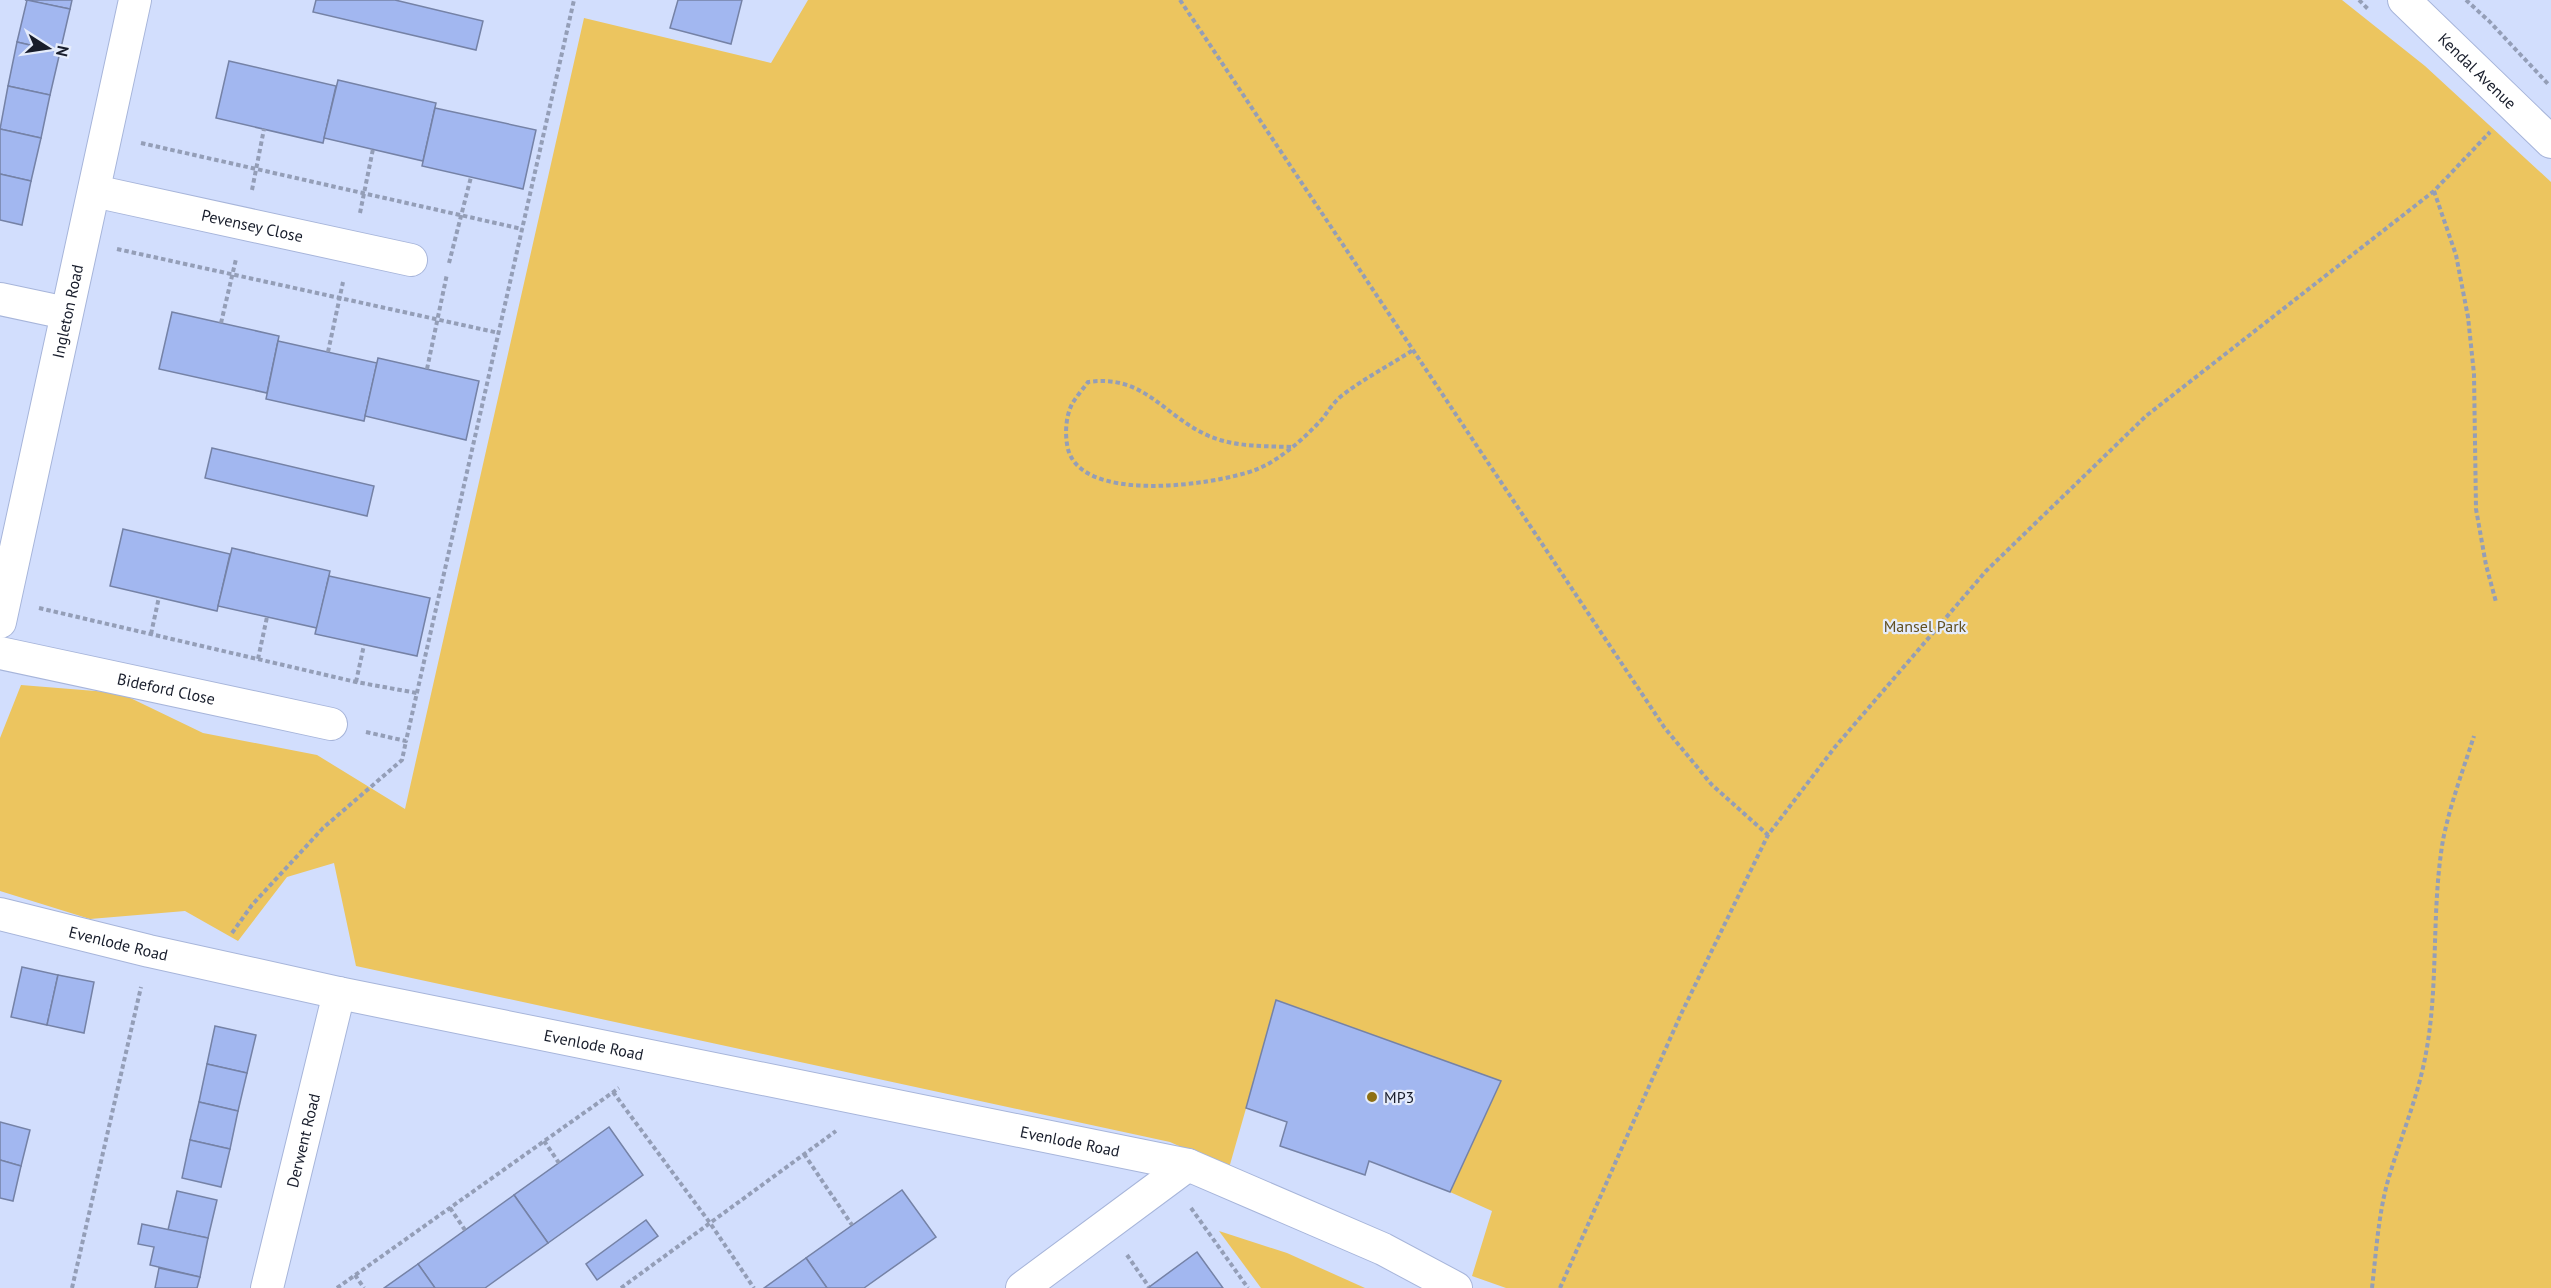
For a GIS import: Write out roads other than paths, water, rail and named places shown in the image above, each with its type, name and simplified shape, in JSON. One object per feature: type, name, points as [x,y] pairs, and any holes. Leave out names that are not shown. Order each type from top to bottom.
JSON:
[{"type":"street","name":"Ingleton Road","points":[[0,622],[135,0]]},
{"type":"street","name":"Kendal Avenue","points":[[2404,0],[2551,142]]},
{"type":"street","name":"Pevensey Close","points":[[94,191],[411,260]]},
{"type":"street","points":[[0,299],[66,313]]},
{"type":"street","name":"Bideford Close","points":[[0,653],[331,724]]},
{"type":"street","name":"Evenlode Road","points":[[0,914],[210,965],[658,1059],[877,1101],[1179,1172],[1383,1249],[1456,1288]]},
{"type":"street","name":"Derwent Road","points":[[267,1288],[339,993]]},
{"type":"street","points":[[1022,1288],[1179,1172]]},
{"type":"place","name":"MP3","points":[[1372,1097]]},
{"type":"park label","name":"Mansel Park","points":[[1925,626]]}]
